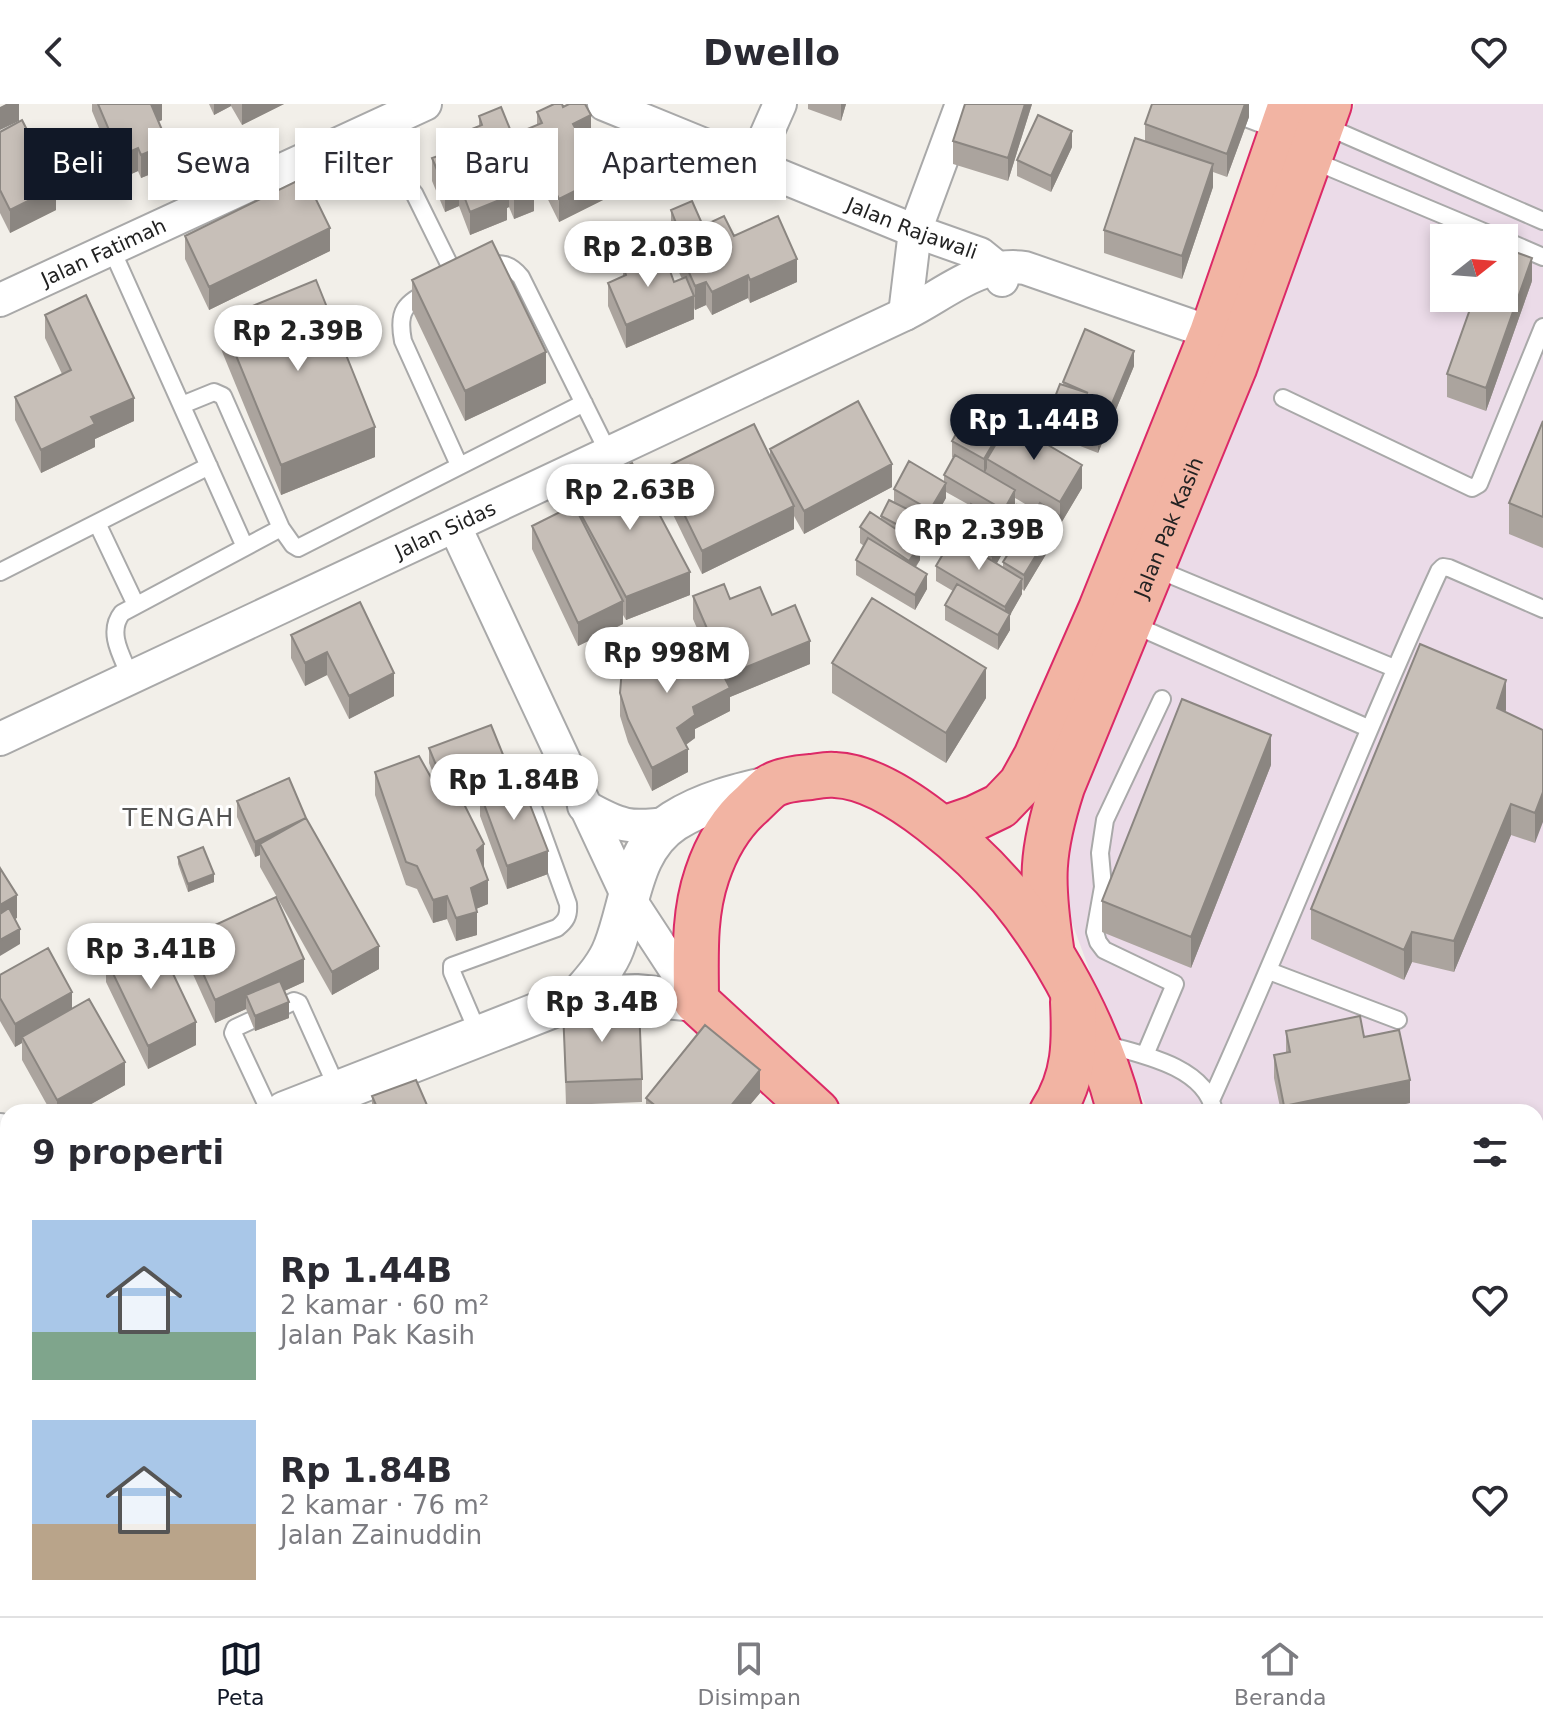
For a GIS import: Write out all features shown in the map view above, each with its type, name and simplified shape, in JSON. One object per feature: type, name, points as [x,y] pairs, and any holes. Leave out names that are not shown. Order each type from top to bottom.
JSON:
[{"type":"highway","name":"Jalan Pak Kasih","points":[[943,829],[1000,806],[1021,784],[1036,757],[1095,624],[1207,343],[1307,123]]},
{"type":"highway","name":"Jalan Pak Kasih","points":[[1053,958],[1042,876],[1045,848],[1062,787],[1271,272],[1307,123]]},
{"type":"highway","points":[[808,1104],[696,1001],[696,924],[707,875],[722,841],[741,814],[772,786],[801,777],[837,774],[862,781],[896,797],[943,829],[1012,899],[1053,958],[1098,1042],[1117,1104]]},
{"type":"highway","points":[[1057,1104],[1064,1094],[1072,1067],[1075,1035],[1073,995]]},
{"type":"street","name":"Jalan Fatimah","points":[[0,300],[425,104]]},
{"type":"street","name":"Jalan Rajawali","points":[[604,104],[663,128]]},
{"type":"street","points":[[769,128],[780,104]]},
{"type":"street","points":[[905,314],[915,231],[962,104]]},
{"type":"street","points":[[1231,104],[1307,123]]},
{"type":"street","name":"Jalan Rajawali","points":[[786,178],[980,254],[999,276],[1028,291],[1207,343]]},
{"type":"street","name":"Jalan Sidas","points":[[0,739],[934,300],[975,289],[999,276]]},
{"type":"street","points":[[455,527],[628,897],[696,1001]]},
{"type":"street","points":[[584,806],[623,826],[640,828],[671,823],[722,799],[772,786]]},
{"type":"street","points":[[579,997],[613,951],[642,859],[651,843],[671,823]]},
{"type":"street","points":[[343,1101],[479,1035],[579,997],[636,995],[696,1001]]},
{"type":"lane","points":[[1307,123],[1543,221]]},
{"type":"lane","points":[[1307,123],[1475,224]]},
{"type":"lane","points":[[417,200],[455,276]]},
{"type":"lane","points":[[1518,246],[1543,257]]},
{"type":"lane","points":[[111,248],[245,547]]},
{"type":"lane","points":[[459,465],[403,341],[400,324],[403,311],[411,301],[455,276],[489,264],[513,267],[521,277],[609,454]]},
{"type":"lane","points":[[1283,398],[1472,488],[1479,484],[1543,327]]},
{"type":"lane","points":[[182,405],[214,392],[223,396],[281,528],[293,545],[304,546],[584,403]]},
{"type":"lane","points":[[0,572],[209,466]]},
{"type":"lane","points":[[97,523],[136,605]]},
{"type":"lane","points":[[131,678],[115,640],[114,629],[122,613],[281,528]]},
{"type":"lane","points":[[1153,567],[1394,668]]},
{"type":"lane","points":[[1213,1104],[1368,728],[1439,571],[1443,567],[1543,609]]},
{"type":"lane","points":[[1130,623],[1368,728]]},
{"type":"lane","points":[[1145,1055],[1175,984],[1104,950],[1098,942],[1095,921],[1103,887],[1100,853],[1105,820],[1162,699]]},
{"type":"lane","points":[[479,1035],[452,966],[557,928],[569,914],[526,788],[567,768]]},
{"type":"lane","points":[[1269,971],[1398,1020]]},
{"type":"lane","points":[[284,1006],[294,1001],[299,1003],[343,1101]]},
{"type":"lane","points":[[250,1021],[235,1028],[233,1033],[266,1104]]},
{"type":"lane","points":[[1098,1042],[1145,1055],[1183,1072],[1212,1104]]},
{"type":"shaded area","points":[[1355,104],[1543,104],[1543,1104],[1145,1104],[1118,1047],[1068,912],[1069,832],[1172,538]]},
{"type":"building","points":[[98,104],[151,104],[161,128],[148,128],[148,152],[141,155],[138,148],[132,151],[132,128],[108,128]]},
{"type":"building","points":[[554,104],[562,104],[563,107],[585,104],[591,115],[573,124],[574,192],[559,199],[558,128],[530,128],[542,123],[537,112]]},
{"type":"building","points":[[965,104],[1025,104],[1008,158],[953,141]]},
{"type":"building","points":[[1152,104],[1245,104],[1227,154],[1145,124]]},
{"type":"building","points":[[501,107],[510,128],[474,128],[482,125],[479,116]]},
{"type":"building","points":[[1038,115],[1072,131],[1051,176],[1017,160]]},
{"type":"building","points":[[22,120],[26,128],[24,200],[30,200],[10,210],[0,190],[0,132]]},
{"type":"building","points":[[1135,138],[1213,164],[1182,256],[1104,230]]},
{"type":"building","points":[[295,182],[295,200],[316,200],[330,228],[209,287],[185,236],[258,200],[279,200],[279,190]]},
{"type":"building","points":[[465,200],[500,200],[470,212]]},
{"type":"building","points":[[692,201],[703,226],[724,216],[734,236],[778,216],[797,259],[750,280],[748,275],[712,292],[706,282],[695,286],[671,232],[678,228],[671,210]]},
{"type":"building","points":[[492,241],[546,352],[465,391],[412,280]]},
{"type":"building","points":[[1518,253],[1532,258],[1518,298]]},
{"type":"building","points":[[645,256],[649,265],[669,257],[674,282],[686,277],[694,296],[626,325],[608,283],[626,275],[623,266]]},
{"type":"building","points":[[316,280],[375,427],[281,465],[221,319]]},
{"type":"building","points":[[86,295],[134,398],[91,417],[95,424],[41,450],[15,397],[71,370],[45,315]]},
{"type":"building","points":[[1469,312],[1513,312],[1486,388],[1447,374]]},
{"type":"building","points":[[1085,329],[1134,351],[1098,437],[1047,418],[1060,384],[1088,393],[1063,382]]},
{"type":"building","points":[[858,401],[892,464],[804,511],[770,449]]},
{"type":"building","points":[[972,406],[1004,425],[984,459],[952,441]]},
{"type":"building","points":[[1543,421],[1543,517],[1509,503]]},
{"type":"building","points":[[1009,422],[1082,465],[1060,502],[987,459]]},
{"type":"building","points":[[754,424],[794,506],[702,551],[662,469]]},
{"type":"building","points":[[955,455],[1015,490],[1004,510],[944,475]]},
{"type":"building","points":[[909,461],[946,483],[930,510],[894,489]]},
{"type":"building","points":[[632,463],[690,572],[626,597],[571,496]]},
{"type":"building","points":[[889,500],[933,522],[924,539],[881,516]]},
{"type":"building","points":[[1040,503],[1060,516],[1024,575],[1003,562]]},
{"type":"building","points":[[971,504],[1009,527],[992,556],[954,534]]},
{"type":"building","points":[[574,505],[623,601],[578,623],[532,526]]},
{"type":"building","points":[[1017,505],[1032,516],[1018,538],[1004,524]]},
{"type":"building","points":[[870,512],[920,545],[909,561],[860,527]]},
{"type":"building","points":[[953,537],[1022,579],[1005,607],[936,566]]},
{"type":"building","points":[[868,538],[927,574],[915,595],[856,560]]},
{"type":"building","points":[[724,584],[730,599],[760,587],[772,615],[795,605],[810,641],[727,675],[693,596]]},
{"type":"building","points":[[957,584],[1010,614],[998,635],[945,605]]},
{"type":"building","points":[[872,598],[986,668],[946,733],[832,663]]},
{"type":"building","points":[[360,602],[394,673],[349,696],[327,652],[305,663],[291,635]]},
{"type":"building","points":[[667,638],[674,655],[709,648],[730,688],[693,707],[695,715],[677,728],[688,749],[652,768],[628,719],[620,693],[623,657]]},
{"type":"building","points":[[1420,644],[1506,680],[1497,708],[1543,730],[1543,792],[1535,813],[1511,804],[1454,941],[1412,932],[1404,950],[1311,909]]},
{"type":"building","points":[[1182,699],[1271,735],[1191,937],[1102,901]]},
{"type":"building","points":[[491,725],[508,767],[446,789],[429,748]]},
{"type":"building","points":[[419,756],[438,790],[456,788],[484,844],[477,850],[488,880],[471,888],[477,912],[456,918],[447,896],[433,900],[417,866],[406,862],[375,772]]},
{"type":"building","points":[[289,778],[306,818],[255,842],[237,801]]},
{"type":"building","points":[[520,779],[548,851],[507,866],[480,793]]},
{"type":"building","points":[[306,818],[379,946],[332,972],[260,844]]},
{"type":"building","points":[[203,847],[214,874],[188,884],[178,857]]},
{"type":"building","points":[[0,868],[17,895],[0,905]]},
{"type":"building","points":[[276,897],[304,959],[215,1000],[187,938]]},
{"type":"building","points":[[9,908],[20,929],[0,940],[0,914]]},
{"type":"building","points":[[155,936],[196,1022],[148,1046],[106,959]]},
{"type":"building","points":[[48,948],[72,992],[15,1024],[0,998],[0,975]]},
{"type":"building","points":[[280,981],[289,1002],[255,1016],[246,995]]},
{"type":"building","points":[[89,999],[125,1062],[57,1100],[22,1037]]},
{"type":"building","points":[[639,1007],[642,1079],[566,1082],[563,1010]]},
{"type":"building","points":[[1360,1016],[1364,1037],[1399,1030],[1410,1080],[1284,1104],[1274,1055],[1290,1052],[1286,1031]]},
{"type":"building","points":[[705,1025],[760,1070],[732,1104],[653,1104],[646,1098]]},
{"type":"building","points":[[416,1080],[426,1104],[376,1104],[372,1096]]},
{"type":"district","name":"TENGAH","points":[[179,818]]}]
